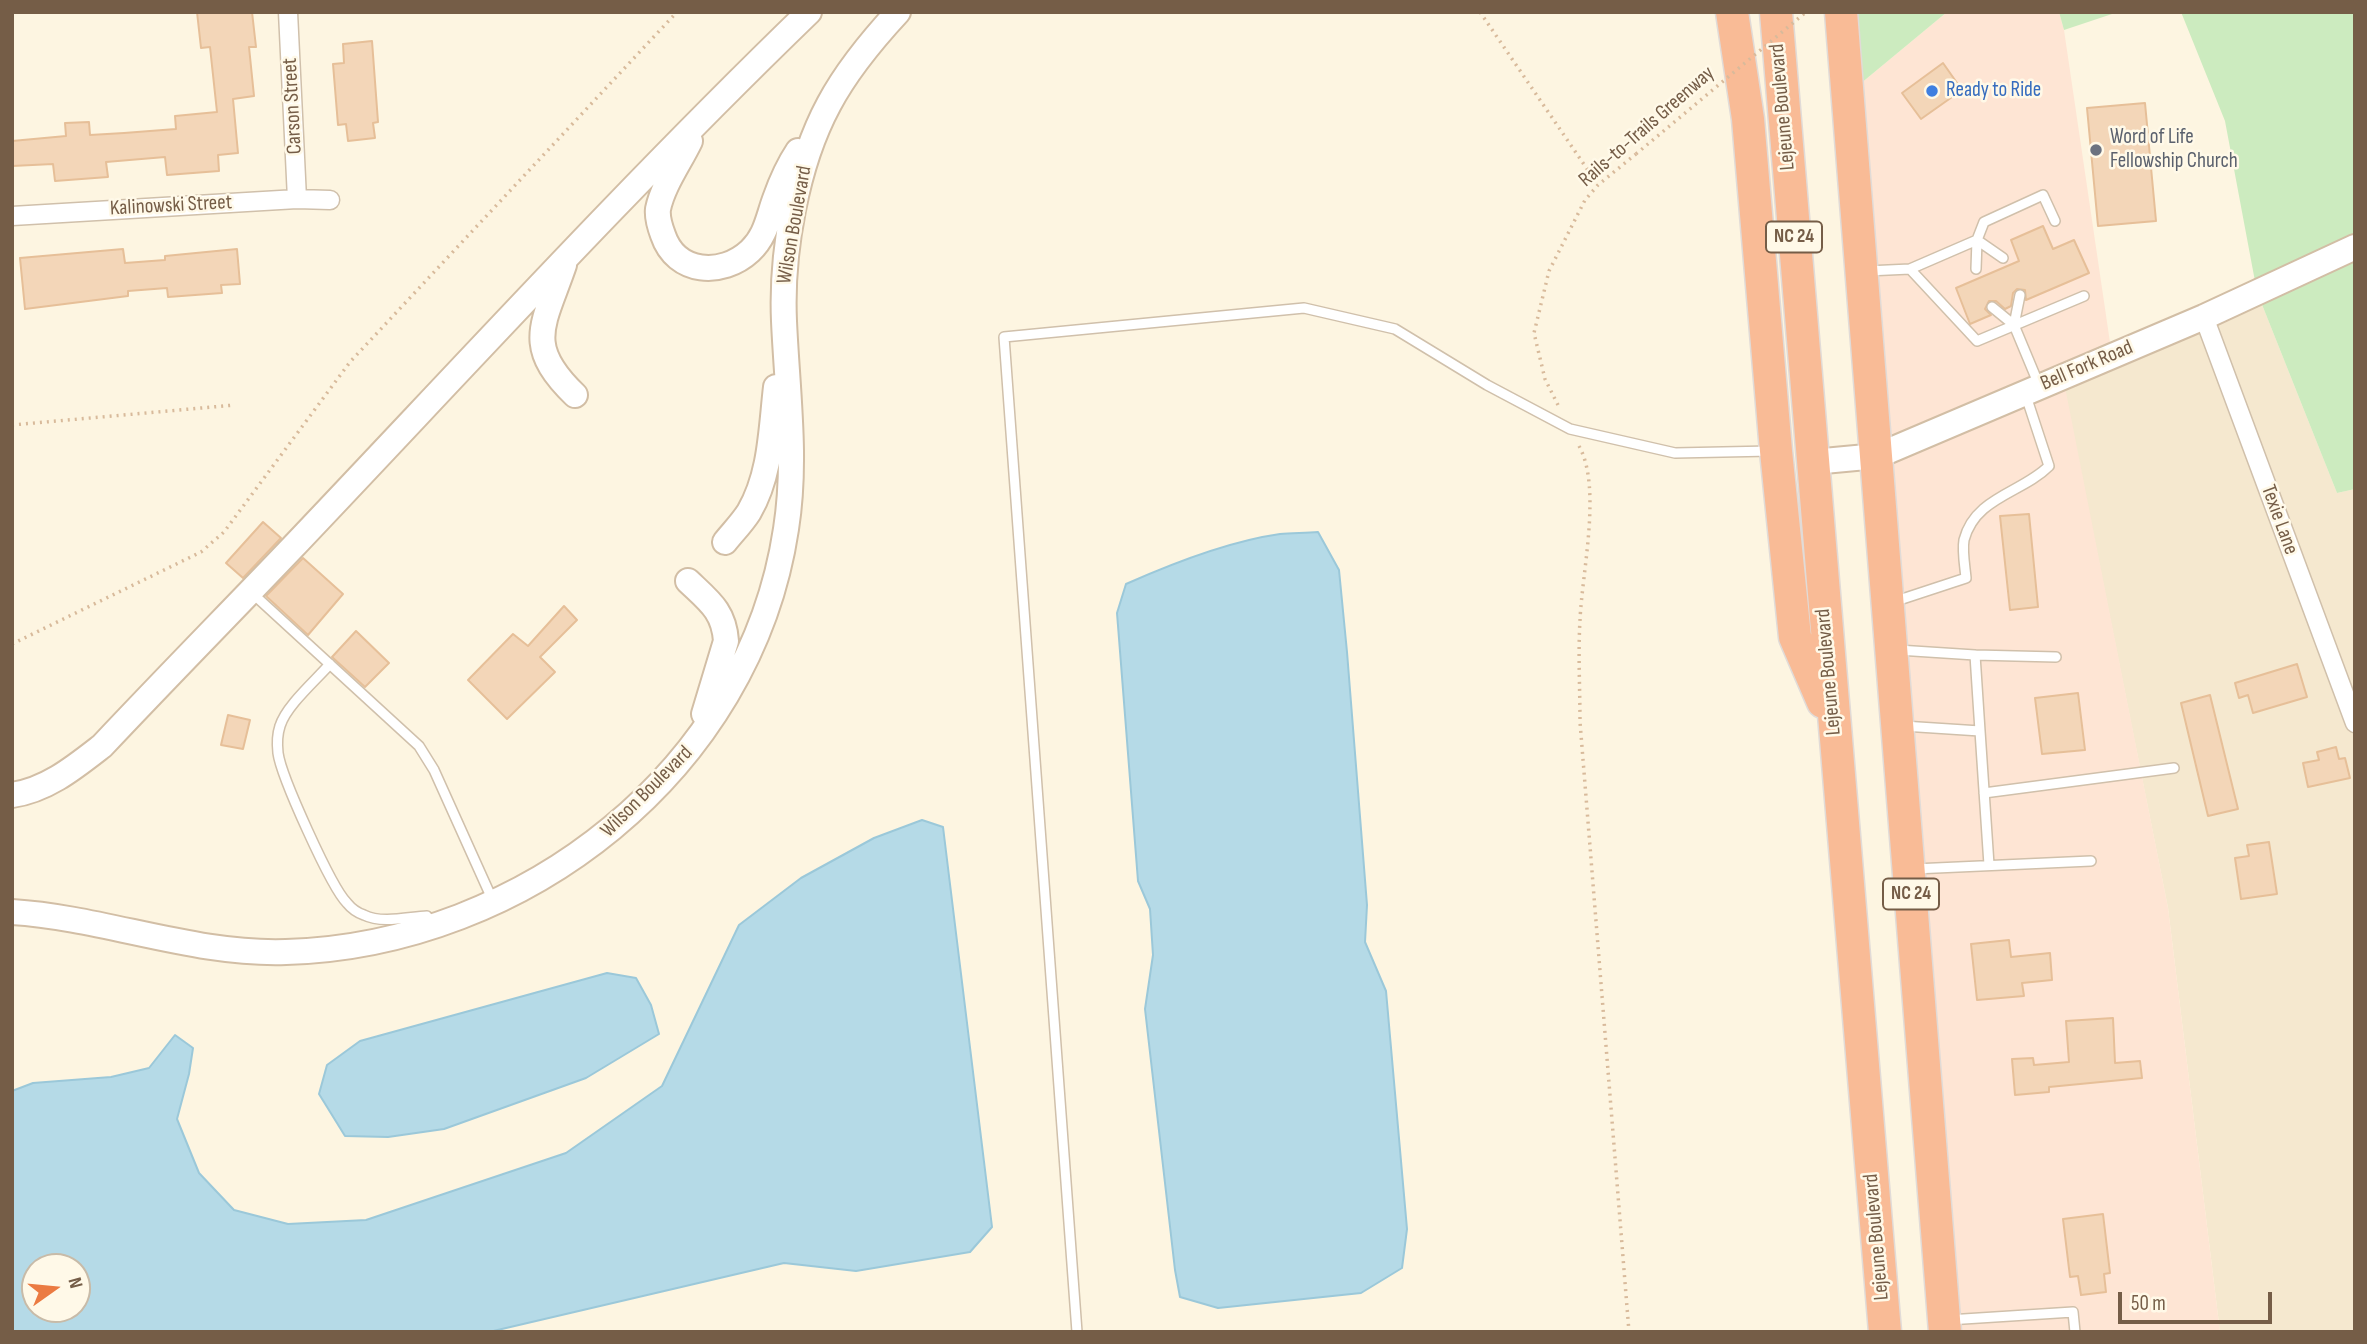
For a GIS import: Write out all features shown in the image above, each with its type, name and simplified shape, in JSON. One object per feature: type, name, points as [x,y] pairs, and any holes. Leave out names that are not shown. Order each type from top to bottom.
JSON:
[{"type":"highway","points":[[1732,12],[1748,119],[1776,451],[1795,637],[1833,724]]},
{"type":"highway","name":"Lejeune Boulevard","points":[[1776,12],[1885,1332]]},
{"type":"highway","name":"NC 24","points":[[1841,12],[1945,1326]]},
{"type":"main road","points":[[12,795],[47,784],[102,746],[566,258],[809,12]]},
{"type":"main road","name":"Wilson Boulevard","points":[[12,912],[83,921],[204,947],[286,953],[367,944],[443,923],[483,907],[558,868],[593,846],[668,775],[696,742],[736,681],[778,578],[791,486],[783,317],[788,244],[798,188],[807,153],[828,105],[898,12]]},
{"type":"main road","points":[[704,116],[664,193],[658,211],[664,239],[672,251],[684,263],[696,268],[710,269],[737,260],[749,252],[760,239],[768,225],[788,167],[828,105]]},
{"type":"main road","name":"Bell Fork Road","points":[[1813,463],[1877,456],[2204,317],[2355,247]]},
{"type":"main road","points":[[566,258],[541,339],[548,364],[575,396]]},
{"type":"main road","points":[[725,542],[747,514],[764,478],[783,317]]},
{"type":"main road","points":[[688,582],[716,607],[725,629],[726,641],[696,742]]},
{"type":"street","name":"Carson Street","points":[[288,12],[297,199]]},
{"type":"street","name":"Kalinowski Street","points":[[12,216],[297,199],[330,200]]},
{"type":"street","name":"Texie Lane","points":[[2204,317],[2355,723]]},
{"type":"lane","points":[[1976,269],[1977,240],[1984,222],[2043,195],[2055,221]]},
{"type":"lane","points":[[1862,272],[1910,269],[1977,240]]},
{"type":"lane","points":[[1977,240],[2003,258]]},
{"type":"lane","points":[[1910,269],[1977,341],[2084,296]]},
{"type":"lane","points":[[1888,604],[1966,578],[1964,541],[1972,520],[1994,499],[2041,474],[2049,466],[2014,325],[2020,295]]},
{"type":"lane","points":[[1992,307],[2014,325]]},
{"type":"lane","points":[[1077,1332],[1004,337],[1304,308],[1395,329],[1487,385],[1570,429],[1675,453],[1776,451]]},
{"type":"lane","points":[[249,591],[330,664],[398,727],[427,758],[483,907],[377,920],[365,916],[347,904],[331,879],[283,773],[278,754],[278,736],[286,714],[330,664]]},
{"type":"lane","points":[[1892,650],[2056,657]]},
{"type":"lane","points":[[1975,655],[1989,865]]},
{"type":"lane","points":[[1898,726],[1980,731]]},
{"type":"lane","points":[[1984,793],[2174,768]]},
{"type":"lane","points":[[1909,869],[2091,861]]},
{"type":"lane","points":[[1945,1326],[2073,1312],[2075,1332]]},
{"type":"path","points":[[12,644],[201,552],[224,532],[349,362],[677,12]]},
{"type":"path","points":[[1480,12],[1598,185]]},
{"type":"path","name":"Rails-to-Trails Greenway","points":[[1629,1332],[1580,722],[1580,620],[1591,489],[1586,457],[1545,379],[1534,333],[1549,271],[1585,200],[1598,185],[1806,12]]},
{"type":"path","points":[[12,425],[235,405]]},
{"type":"shaded area","points":[[1947,12],[2059,12],[2064,30],[2112,356],[2063,377],[2168,908],[2220,1332],[1945,1332],[1848,94]]},
{"type":"shaded area","points":[[2257,292],[2337,493],[2355,489],[2355,1332],[2220,1332],[2168,908],[2062,377]]},
{"type":"green space","points":[[1841,12],[1947,12],[1848,94]]},
{"type":"green space","points":[[2059,12],[2118,12],[2064,30]]},
{"type":"green space","points":[[2181,12],[2355,12],[2355,489],[2337,493],[2257,292],[2225,121]]},
{"type":"water","points":[[1318,532],[1339,570],[1367,905],[1365,942],[1386,991],[1407,1229],[1402,1268],[1361,1293],[1218,1308],[1180,1297],[1175,1270],[1145,1009],[1153,955],[1150,909],[1138,881],[1117,613],[1126,584],[1162,569],[1201,554],[1261,537]]},
{"type":"water","points":[[922,820],[943,827],[992,1227],[970,1252],[856,1271],[784,1263],[489,1332],[12,1332],[12,1091],[33,1083],[111,1077],[149,1068],[175,1035],[193,1048],[177,1119],[199,1173],[234,1210],[288,1224],[366,1220],[566,1153],[662,1086],[739,925],[801,878],[874,838]]},
{"type":"water","points":[[607,973],[636,978],[651,1005],[659,1034],[586,1078],[444,1129],[388,1137],[345,1136],[319,1094],[327,1065],[360,1041]]},
{"type":"building","points":[[197,12],[252,12],[256,47],[249,47],[254,96],[233,99],[238,153],[218,155],[219,171],[167,175],[165,157],[106,162],[108,177],[55,181],[53,164],[12,166],[12,141],[66,136],[65,123],[89,122],[90,135],[124,133],[176,129],[175,116],[217,112],[210,47],[201,48]]},
{"type":"building","points":[[372,41],[378,122],[373,123],[375,138],[348,141],[346,124],[338,125],[333,64],[344,63],[343,44]]},
{"type":"building","name":"Ready to Ride","points":[[1943,63],[1962,90],[1921,119],[1902,93]]},
{"type":"building","points":[[2145,103],[2156,221],[2098,226],[2087,108]]},
{"type":"building","points":[[2043,226],[2053,249],[2074,240],[2089,273],[2026,300],[2025,290],[2017,289],[2013,293],[2011,306],[2005,309],[1996,301],[1989,301],[1985,309],[1991,315],[1970,324],[1956,288],[2019,261],[2011,240]]},
{"type":"building","points":[[123,249],[125,263],[237,249],[240,284],[221,285],[222,293],[168,297],[167,288],[128,291],[128,296],[25,309],[20,258]]},
{"type":"building","points":[[2029,514],[2038,607],[2010,610],[2000,516]]},
{"type":"building","points":[[263,522],[281,538],[243,578],[226,563]]},
{"type":"building","points":[[303,558],[343,594],[308,635],[266,596]]},
{"type":"building","points":[[564,606],[577,620],[540,657],[555,672],[507,719],[468,680],[513,634],[528,646]]},
{"type":"building","points":[[356,631],[389,663],[365,687],[332,657]]},
{"type":"building","points":[[2297,664],[2307,697],[2253,713],[2248,695],[2239,698],[2235,683]]},
{"type":"building","points":[[2078,693],[2085,750],[2042,754],[2035,698]]},
{"type":"building","points":[[2210,695],[2238,809],[2208,816],[2181,703]]},
{"type":"building","points":[[228,715],[250,720],[243,749],[221,745]]},
{"type":"building","points":[[2336,747],[2339,759],[2345,758],[2350,778],[2308,787],[2303,763],[2319,760],[2317,752]]},
{"type":"building","points":[[2269,842],[2277,894],[2241,899],[2235,858],[2249,856],[2247,845]]},
{"type":"building","points":[[2009,940],[2011,957],[2050,953],[2052,980],[2022,983],[2024,996],[1977,1000],[1971,944]]},
{"type":"building","points":[[2113,1018],[2115,1063],[2140,1061],[2142,1078],[2049,1087],[2049,1092],[2015,1095],[2012,1059],[2033,1058],[2034,1065],[2069,1062],[2066,1021]]},
{"type":"building","points":[[2103,1214],[2110,1273],[2104,1274],[2106,1292],[2081,1295],[2078,1276],[2070,1277],[2063,1219]]},
{"type":"place","name":"Ready to Ride","points":[[1932,91]]},
{"type":"place","name":"Word of Life Fellowship Church","points":[[2096,150]]}]
